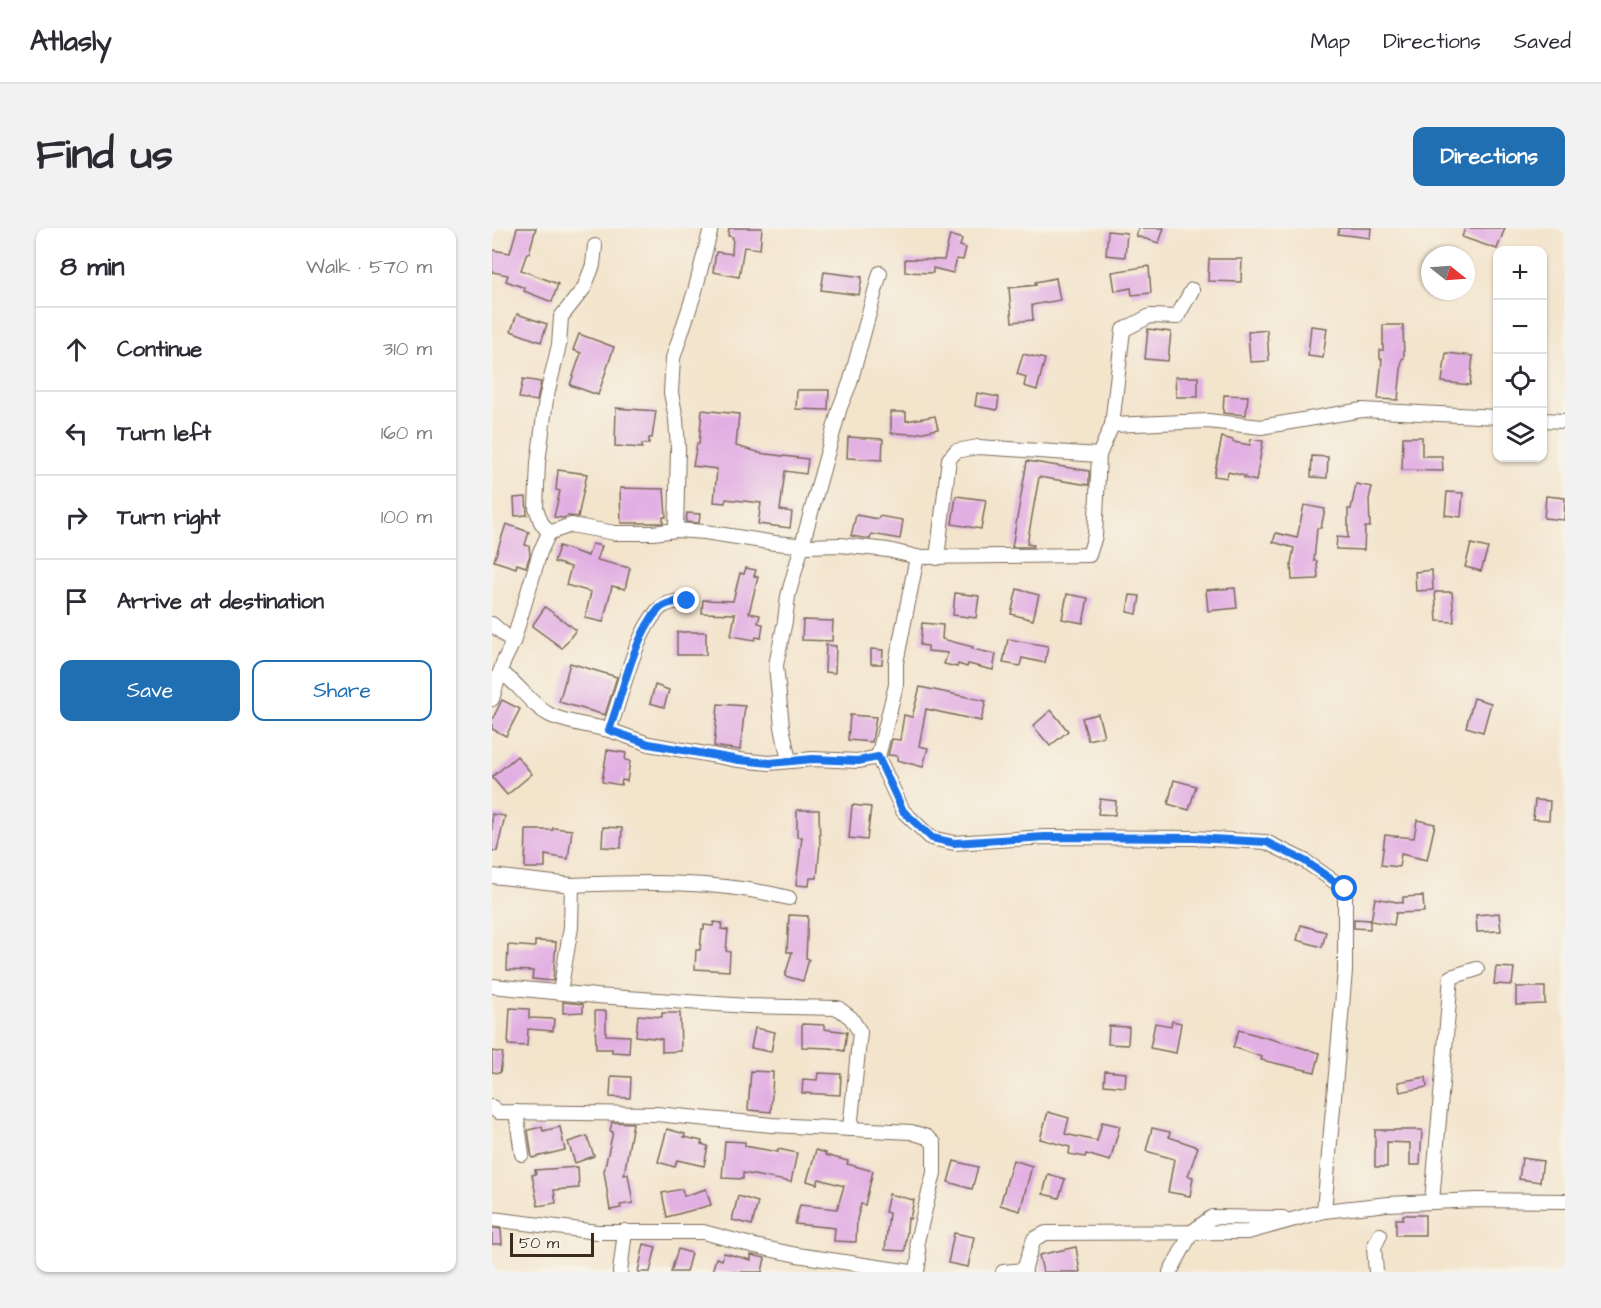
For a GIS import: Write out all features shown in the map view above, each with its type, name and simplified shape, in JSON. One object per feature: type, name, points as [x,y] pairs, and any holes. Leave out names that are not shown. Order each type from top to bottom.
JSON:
[{"type":"street","points":[[676,530],[678,449],[671,393],[673,358],[695,291],[711,228]]},
{"type":"street","points":[[549,533],[536,508],[538,463],[546,399],[559,345],[561,317],[584,288],[593,265],[595,246]]},
{"type":"street","points":[[789,761],[782,727],[776,664],[788,596],[880,273]]},
{"type":"street","points":[[492,699],[500,672],[513,642],[540,552],[549,533],[571,525],[615,533],[653,533],[676,530],[802,545],[840,545],[888,550],[917,557],[1089,555],[1095,536],[1099,455],[1112,425],[1122,330],[1150,316],[1177,317],[1192,290]]},
{"type":"street","points":[[1112,425],[1208,421],[1261,427],[1362,410],[1493,417]]},
{"type":"street","points":[[1547,420],[1565,421]]},
{"type":"street","points":[[937,558],[950,459],[956,451],[978,447],[1099,455]]},
{"type":"street","points":[[917,557],[896,663],[896,684],[878,757],[903,811],[932,838],[954,843],[1045,837],[1194,838],[1266,842],[1305,861],[1345,889],[1345,971],[1324,1211]]},
{"type":"street","points":[[609,730],[646,628],[658,609],[675,600],[687,601]]},
{"type":"street","points":[[492,624],[513,642]]},
{"type":"street","points":[[500,672],[508,677],[533,703],[550,714],[649,744],[687,752],[770,763],[813,759],[858,761],[878,757]]},
{"type":"street","points":[[492,876],[572,885],[685,883],[729,887],[789,898]]},
{"type":"street","points":[[560,992],[571,927],[572,885]]},
{"type":"street","points":[[1432,1202],[1451,977],[1477,969]]},
{"type":"street","points":[[492,986],[748,1006],[838,1008],[851,1018],[860,1032],[850,1129]]},
{"type":"street","points":[[492,1107],[498,1112],[656,1114],[772,1125],[911,1132],[927,1137],[934,1143],[934,1173],[917,1241],[919,1258],[917,1272]]},
{"type":"street","points":[[516,1112],[522,1154]]},
{"type":"street","points":[[1004,1272],[1024,1271],[1034,1239],[1046,1233],[1248,1232],[1324,1211],[1432,1202],[1565,1201]]},
{"type":"street","points":[[492,1219],[597,1232],[703,1232],[797,1255],[911,1272]]},
{"type":"street","points":[[620,1272],[625,1231]]},
{"type":"street","points":[[1170,1272],[1192,1232]]},
{"type":"street","points":[[1376,1272],[1374,1247],[1380,1235]]},
{"type":"building","points":[[517,228],[536,228],[529,253],[527,253],[521,270],[558,284],[552,302],[506,281],[508,275],[492,272],[492,250],[510,253]]},
{"type":"building","points":[[729,228],[762,228],[760,249],[744,247],[739,277],[713,272],[716,252],[732,254],[733,237],[728,236]]},
{"type":"building","points":[[1139,228],[1164,228],[1159,243],[1136,236]]},
{"type":"building","points":[[1339,228],[1371,228],[1370,238],[1338,234]]},
{"type":"building","points":[[1465,228],[1505,228],[1498,246],[1493,248],[1462,237]]},
{"type":"building","points":[[1108,231],[1127,233],[1125,257],[1106,255]]},
{"type":"building","points":[[950,235],[962,239],[960,246],[966,248],[963,260],[957,259],[953,273],[933,268],[933,273],[905,272],[905,259],[944,260]]},
{"type":"building","points":[[1209,259],[1242,259],[1241,282],[1208,281]]},
{"type":"building","points":[[1149,266],[1151,293],[1132,295],[1131,288],[1115,291],[1112,272]]},
{"type":"building","points":[[824,272],[862,277],[859,295],[821,290]]},
{"type":"building","points":[[1056,278],[1060,300],[1032,305],[1033,320],[1012,322],[1009,288],[1036,285],[1035,282]]},
{"type":"building","points":[[517,314],[547,324],[541,342],[511,331]]},
{"type":"building","points":[[1383,325],[1403,325],[1404,358],[1402,359],[1398,400],[1378,399]]},
{"type":"building","points":[[1311,326],[1327,328],[1323,358],[1308,356]]},
{"type":"building","points":[[1148,329],[1171,332],[1168,361],[1145,359]]},
{"type":"building","points":[[1267,330],[1269,361],[1250,362],[1248,332]]},
{"type":"building","points":[[579,334],[614,347],[598,395],[570,385],[581,353],[573,350]]},
{"type":"building","points":[[1446,353],[1473,356],[1470,385],[1442,382]]},
{"type":"building","points":[[1023,354],[1045,359],[1037,390],[1024,386],[1026,377],[1017,374]]},
{"type":"building","points":[[1175,377],[1198,377],[1198,397],[1176,397]]},
{"type":"building","points":[[523,379],[541,382],[537,401],[519,398]]},
{"type":"building","points":[[797,390],[829,390],[828,410],[796,409]]},
{"type":"building","points":[[977,393],[999,397],[997,410],[975,406]]},
{"type":"building","points":[[1224,395],[1248,396],[1246,415],[1223,413]]},
{"type":"building","points":[[616,408],[656,411],[649,444],[642,444],[642,448],[615,446]]},
{"type":"building","points":[[702,410],[739,414],[736,446],[758,453],[808,459],[806,474],[785,471],[780,510],[792,512],[790,528],[758,524],[761,503],[726,499],[725,503],[714,502],[717,469],[693,466],[697,443],[699,444]]},
{"type":"building","points":[[891,412],[906,412],[906,421],[935,416],[938,429],[914,434],[891,433]]},
{"type":"building","points":[[848,437],[883,439],[882,460],[847,458]]},
{"type":"building","points":[[1222,437],[1250,445],[1251,439],[1263,441],[1256,481],[1228,472],[1227,478],[1214,476]]},
{"type":"building","points":[[1403,437],[1422,437],[1422,456],[1442,456],[1443,471],[1402,470]]},
{"type":"building","points":[[1312,456],[1328,457],[1327,478],[1311,477]]},
{"type":"building","points":[[1027,461],[1089,471],[1089,485],[1039,477],[1027,544],[1034,545],[1033,547],[1012,547]]},
{"type":"building","points":[[558,470],[587,474],[578,517],[554,517],[560,491],[556,490]]},
{"type":"building","points":[[1356,484],[1372,487],[1369,499],[1370,527],[1365,527],[1364,550],[1336,549],[1337,537],[1348,538],[1348,509],[1351,509]]},
{"type":"building","points":[[620,488],[664,489],[666,517],[663,517],[663,523],[621,523]]},
{"type":"building","points":[[1447,492],[1463,493],[1461,517],[1445,515]]},
{"type":"building","points":[[956,496],[986,500],[981,529],[952,524]]},
{"type":"building","points":[[1546,496],[1565,498],[1564,520],[1544,518]]},
{"type":"building","points":[[526,497],[527,515],[515,516],[514,498]]},
{"type":"building","points":[[1304,505],[1325,509],[1321,528],[1317,528],[1314,561],[1317,561],[1318,579],[1292,580],[1291,563],[1294,548],[1273,542],[1276,533],[1297,538]]},
{"type":"building","points":[[687,513],[700,514],[699,523],[686,522]]},
{"type":"building","points":[[856,515],[903,520],[900,539],[872,534],[870,539],[851,536]]},
{"type":"building","points":[[506,524],[529,532],[525,545],[529,546],[530,555],[526,567],[517,564],[516,568],[494,561]]},
{"type":"building","points":[[592,544],[602,546],[597,560],[630,568],[625,589],[612,586],[603,622],[585,618],[591,592],[566,585],[571,567],[554,562],[559,546],[588,556]]},
{"type":"building","points":[[1471,544],[1488,548],[1481,571],[1465,567]]},
{"type":"building","points":[[746,568],[756,570],[754,576],[758,577],[749,613],[760,615],[758,623],[763,624],[761,638],[756,637],[755,640],[731,636],[735,614],[702,613],[703,600],[733,601],[740,573],[744,574]]},
{"type":"building","points":[[1432,570],[1433,590],[1416,591],[1415,572]]},
{"type":"building","points":[[1235,588],[1237,608],[1208,611],[1206,590]]},
{"type":"building","points":[[1017,589],[1039,595],[1033,620],[1011,614]]},
{"type":"building","points":[[1435,592],[1452,592],[1454,622],[1437,621]]},
{"type":"building","points":[[955,593],[979,596],[976,618],[953,615]]},
{"type":"building","points":[[1067,594],[1088,598],[1083,623],[1062,619]]},
{"type":"building","points":[[1130,595],[1140,596],[1137,614],[1127,612]]},
{"type":"building","points":[[545,607],[576,630],[562,648],[532,626]]},
{"type":"building","points":[[803,620],[833,621],[832,641],[802,640]]},
{"type":"building","points":[[922,623],[943,625],[942,639],[996,654],[993,670],[968,664],[967,667],[958,664],[957,667],[944,664],[948,653],[928,651],[928,646],[920,645]]},
{"type":"building","points":[[677,632],[706,632],[706,655],[677,655]]},
{"type":"building","points":[[1008,639],[1048,646],[1045,663],[1022,658],[1020,666],[1003,663]]},
{"type":"building","points":[[826,645],[836,646],[835,673],[825,672]]},
{"type":"building","points":[[871,649],[883,650],[882,664],[871,664]]},
{"type":"building","points":[[570,663],[617,677],[605,715],[559,702]]},
{"type":"building","points":[[655,685],[669,690],[664,707],[650,703]]},
{"type":"building","points":[[920,687],[986,701],[981,721],[926,709],[919,746],[928,748],[923,767],[897,760],[898,756],[888,755],[892,739],[900,740],[904,715],[912,717]]},
{"type":"building","points":[[1474,698],[1491,703],[1483,732],[1466,727]]},
{"type":"building","points":[[502,700],[520,709],[506,736],[492,729],[492,720]]},
{"type":"building","points":[[718,704],[745,706],[740,750],[714,746]]},
{"type":"building","points":[[1051,710],[1068,731],[1050,746],[1033,726]]},
{"type":"building","points":[[1098,714],[1104,736],[1088,740],[1082,718]]},
{"type":"building","points":[[850,715],[876,717],[872,742],[848,740]]},
{"type":"building","points":[[607,750],[626,753],[625,760],[630,761],[627,781],[622,780],[621,785],[602,782]]},
{"type":"building","points":[[517,756],[532,774],[507,795],[492,777]]},
{"type":"building","points":[[1174,780],[1196,786],[1189,810],[1168,804]]},
{"type":"building","points":[[1100,799],[1116,801],[1115,815],[1098,814]]},
{"type":"building","points":[[1535,800],[1550,801],[1549,820],[1533,819]]},
{"type":"building","points":[[852,805],[871,807],[867,840],[849,838]]},
{"type":"building","points":[[797,810],[819,810],[820,845],[817,878],[810,878],[809,886],[796,885],[802,837],[797,837]]},
{"type":"building","points":[[492,814],[505,816],[497,851],[492,851]]},
{"type":"building","points":[[1417,820],[1435,824],[1427,860],[1401,854],[1399,867],[1381,865],[1385,835],[1414,838]]},
{"type":"building","points":[[603,827],[622,828],[621,848],[602,847]]},
{"type":"building","points":[[553,828],[572,830],[568,859],[545,855],[545,868],[525,868],[526,830],[553,830]]},
{"type":"building","points":[[1423,896],[1424,912],[1396,913],[1394,925],[1371,921],[1375,898],[1403,903],[1403,897]]},
{"type":"building","points":[[1499,913],[1501,931],[1477,932],[1476,915]]},
{"type":"building","points":[[789,915],[808,916],[806,958],[809,959],[803,981],[785,976],[792,952],[787,952]]},
{"type":"building","points":[[1354,919],[1370,920],[1370,929],[1354,928]]},
{"type":"building","points":[[714,922],[722,923],[721,929],[728,930],[726,951],[730,952],[729,971],[695,969],[696,950],[700,950],[702,929],[704,925],[713,926]]},
{"type":"building","points":[[1301,925],[1326,932],[1322,947],[1297,940]]},
{"type":"building","points":[[535,941],[556,942],[553,981],[532,979],[533,971],[507,970],[508,945],[535,947]]},
{"type":"building","points":[[1496,967],[1514,968],[1512,985],[1494,984]]},
{"type":"building","points":[[1516,987],[1545,987],[1545,1004],[1516,1005]]},
{"type":"building","points":[[563,1002],[583,1004],[583,1012],[563,1013]]},
{"type":"building","points":[[510,1008],[529,1009],[529,1018],[554,1019],[553,1031],[528,1029],[527,1046],[508,1045]]},
{"type":"building","points":[[595,1011],[606,1011],[606,1035],[630,1036],[629,1053],[612,1052],[612,1049],[596,1049]]},
{"type":"building","points":[[662,1013],[680,1013],[681,1051],[662,1052],[662,1039],[636,1036],[638,1015],[662,1017]]},
{"type":"building","points":[[1172,1021],[1181,1023],[1176,1053],[1150,1048],[1155,1023],[1171,1026]]},
{"type":"building","points":[[802,1024],[824,1025],[824,1029],[847,1032],[844,1051],[802,1047]]},
{"type":"building","points":[[1109,1026],[1129,1027],[1128,1045],[1108,1044]]},
{"type":"building","points":[[755,1028],[775,1032],[771,1052],[751,1048]]},
{"type":"building","points":[[1239,1030],[1320,1053],[1315,1072],[1261,1060],[1262,1057],[1233,1047]]},
{"type":"building","points":[[492,1051],[503,1053],[500,1073],[492,1072]]},
{"type":"building","points":[[751,1071],[773,1072],[771,1112],[748,1110]]},
{"type":"building","points":[[1105,1071],[1126,1073],[1125,1087],[1104,1085]]},
{"type":"building","points":[[818,1073],[841,1074],[840,1095],[802,1093],[803,1079],[817,1080]]},
{"type":"building","points":[[611,1076],[631,1077],[630,1098],[610,1097]]},
{"type":"building","points":[[1426,1077],[1427,1087],[1400,1092],[1398,1082]]},
{"type":"building","points":[[1048,1112],[1069,1118],[1065,1134],[1097,1141],[1102,1122],[1120,1126],[1110,1161],[1086,1154],[1085,1157],[1069,1154],[1070,1147],[1040,1139]]},
{"type":"building","points":[[612,1122],[633,1123],[624,1175],[628,1174],[633,1203],[620,1205],[621,1208],[610,1210],[604,1171],[613,1132],[610,1131]]},
{"type":"building","points":[[542,1127],[543,1131],[560,1127],[565,1150],[532,1158],[528,1130]]},
{"type":"building","points":[[1152,1128],[1170,1132],[1169,1137],[1198,1147],[1188,1176],[1193,1177],[1190,1196],[1168,1192],[1174,1159],[1146,1151]]},
{"type":"building","points":[[667,1129],[685,1134],[684,1137],[702,1141],[701,1144],[708,1146],[704,1166],[677,1160],[675,1167],[658,1162]]},
{"type":"building","points":[[1375,1130],[1422,1130],[1420,1165],[1410,1165],[1410,1143],[1387,1142],[1387,1167],[1375,1167]]},
{"type":"building","points":[[587,1136],[594,1156],[575,1163],[568,1142]]},
{"type":"building","points":[[725,1141],[745,1142],[745,1146],[797,1153],[791,1182],[743,1173],[743,1179],[722,1178]]},
{"type":"building","points":[[816,1150],[826,1153],[825,1155],[848,1161],[847,1164],[873,1171],[865,1205],[861,1204],[857,1219],[856,1242],[834,1241],[835,1228],[795,1224],[800,1205],[837,1209],[844,1186],[819,1179],[817,1184],[807,1181]]},
{"type":"building","points":[[1522,1158],[1543,1161],[1540,1182],[1519,1179]]},
{"type":"building","points":[[1013,1160],[1032,1166],[1020,1211],[1000,1205]]},
{"type":"building","points":[[954,1161],[978,1167],[972,1189],[948,1182]]},
{"type":"building","points":[[578,1167],[579,1188],[554,1190],[556,1203],[538,1206],[532,1175],[536,1174],[535,1170]]},
{"type":"building","points":[[1048,1174],[1065,1179],[1059,1198],[1043,1194]]},
{"type":"building","points":[[682,1189],[684,1196],[706,1189],[711,1205],[667,1217],[662,1193]]},
{"type":"building","points":[[889,1194],[914,1200],[910,1219],[908,1218],[905,1251],[885,1250],[889,1213],[885,1212]]},
{"type":"building","points":[[738,1196],[758,1202],[752,1225],[732,1220]]},
{"type":"building","points":[[1403,1215],[1425,1215],[1425,1235],[1396,1235],[1396,1219],[1403,1219]]},
{"type":"building","points":[[492,1228],[501,1229],[502,1244],[492,1244]]},
{"type":"building","points":[[954,1233],[974,1237],[968,1267],[948,1263]]},
{"type":"building","points":[[644,1244],[656,1247],[650,1272],[638,1272]]},
{"type":"building","points":[[1076,1247],[1080,1272],[1043,1272],[1039,1255]]},
{"type":"building","points":[[678,1249],[691,1253],[686,1272],[671,1272]]},
{"type":"building","points":[[724,1253],[751,1260],[751,1255],[765,1258],[762,1272],[712,1272],[716,1258],[722,1260]]},
{"type":"route","points":[[687,601],[675,600],[658,609],[646,628],[637,647],[609,730],[649,744],[739,760],[770,763],[813,759],[858,761],[878,757],[903,811],[932,838],[954,843],[1045,837],[1194,838],[1266,842],[1305,861],[1345,889]]}]
